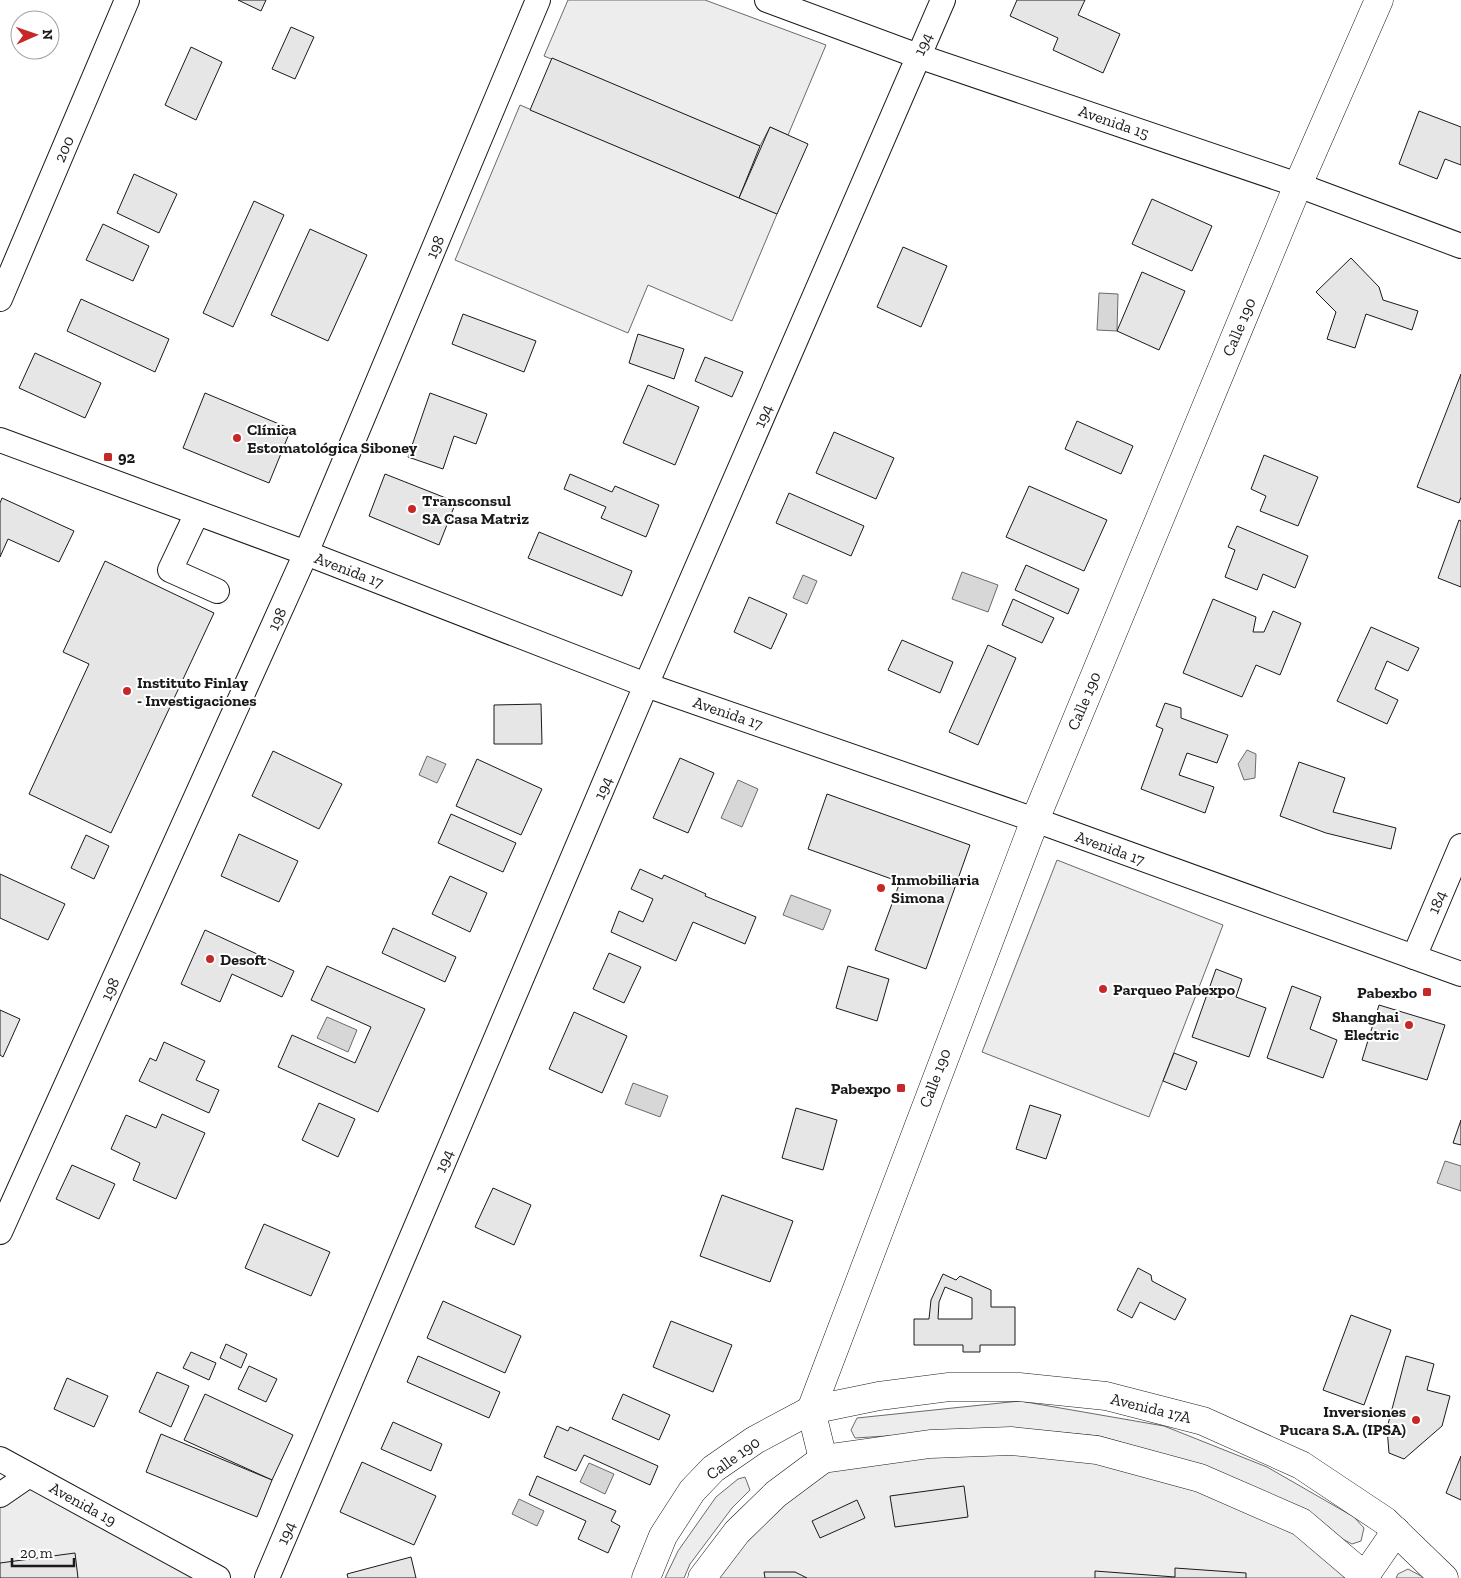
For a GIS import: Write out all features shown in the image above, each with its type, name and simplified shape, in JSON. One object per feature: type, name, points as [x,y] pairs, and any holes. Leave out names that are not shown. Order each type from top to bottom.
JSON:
[{"type":"main road","name":"Calle 190","points":[[646,1578],[663,1536],[692,1491],[713,1469],[755,1440],[811,1410],[1034,820],[1298,185],[1378,0]]},
{"type":"main road","name":"Avenida 17A","points":[[811,1410],[879,1396],[949,1387],[1019,1387],[1106,1396],[1203,1421],[1301,1465],[1385,1521],[1444,1578]]},
{"type":"main road","points":[[811,1410],[823,1459]]},
{"type":"main road","points":[[702,1578],[737,1532],[776,1494],[823,1459],[930,1444],[1011,1441],[1097,1450],[1200,1478],[1300,1522],[1366,1577],[1396,1531]]},
{"type":"street","name":"200","points":[[0,299],[127,0]]},
{"type":"street","name":"198","points":[[0,1232],[306,553],[538,0]]},
{"type":"street","name":"Avenida 15","points":[[766,0],[918,56],[1298,185],[1461,246]]},
{"type":"street","name":"194","points":[[267,1578],[646,685],[943,0]]},
{"type":"street","name":"Avenida 17","points":[[0,440],[306,553],[646,685],[1034,820],[1461,974]]},
{"type":"street","points":[[197,513],[170,570],[217,591]]},
{"type":"street","name":"184","points":[[1414,957],[1461,846]]},
{"type":"street","name":"Avenida 19","points":[[0,1459],[218,1578]]},
{"type":"street","points":[[0,1495],[29,1475]]},
{"type":"shaded area","points":[[568,0],[705,0],[826,45],[788,135],[770,127],[760,146],[544,56]]},
{"type":"shaded area","points":[[520,105],[777,214],[732,321],[648,285],[628,333],[455,260]]},
{"type":"shaded area","points":[[1099,293],[1118,294],[1117,331],[1097,330]]},
{"type":"shaded area","points":[[962,572],[998,585],[988,612],[952,599]]},
{"type":"shaded area","points":[[803,575],[817,581],[807,604],[793,598]]},
{"type":"shaded area","points":[[1247,750],[1256,754],[1255,778],[1244,780],[1238,764]]},
{"type":"shaded area","points":[[427,756],[446,764],[437,783],[419,775]]},
{"type":"shaded area","points":[[738,780],[758,789],[742,827],[721,818]]},
{"type":"shaded area","name":"Parqueo Pabexpo","points":[[1057,860],[1223,925],[1149,1117],[982,1052]]},
{"type":"shaded area","points":[[791,895],[831,910],[823,930],[783,915]]},
{"type":"shaded area","points":[[327,1017],[357,1030],[348,1052],[317,1038]]},
{"type":"shaded area","points":[[633,1083],[668,1096],[660,1117],[625,1104]]},
{"type":"shaded area","points":[[1445,1161],[1461,1166],[1461,1191],[1437,1183]]},
{"type":"shaded area","points":[[1020,1401],[1164,1426],[1267,1467],[1354,1517],[1364,1528],[1361,1541],[1352,1544],[1204,1466],[1099,1436],[1013,1428],[855,1438],[851,1430],[857,1418]]},
{"type":"shaded area","points":[[1097,1450],[1301,1522],[1367,1578],[702,1578],[823,1459]]},
{"type":"shaded area","points":[[589,1463],[614,1474],[605,1494],[580,1482]]},
{"type":"shaded area","points":[[29,1475],[218,1578],[0,1578],[0,1495]]},
{"type":"shaded area","points":[[745,1477],[750,1490],[732,1508],[690,1564],[684,1578],[665,1578],[678,1551],[716,1497],[738,1479]]},
{"type":"shaded area","points":[[519,1499],[544,1511],[537,1526],[512,1514]]},
{"type":"shaded area","points":[[1408,1569],[1424,1578],[1396,1578],[1398,1574]]},
{"type":"building","points":[[238,0],[266,0],[261,11]]},
{"type":"building","points":[[1017,0],[1085,0],[1078,15],[1120,34],[1103,73],[1053,50],[1058,38],[1010,16]]},
{"type":"building","points":[[291,27],[314,37],[295,79],[272,69]]},
{"type":"building","points":[[191,47],[222,62],[196,120],[165,105]]},
{"type":"building","points":[[552,58],[760,146],[739,198],[530,110]]},
{"type":"building","points":[[1419,111],[1461,127],[1461,165],[1445,159],[1437,179],[1399,164]]},
{"type":"building","points":[[770,127],[808,144],[777,214],[739,198]]},
{"type":"building","points":[[134,174],[177,194],[159,233],[117,213]]},
{"type":"building","points":[[1152,199],[1212,226],[1192,271],[1132,244]]},
{"type":"building","points":[[254,201],[284,215],[233,327],[203,313]]},
{"type":"building","points":[[103,224],[149,246],[133,281],[86,260]]},
{"type":"building","points":[[310,229],[367,255],[328,341],[271,315]]},
{"type":"building","points":[[903,247],[947,266],[921,327],[877,307]]},
{"type":"building","points":[[1351,258],[1379,287],[1383,300],[1418,311],[1412,330],[1366,314],[1355,348],[1327,339],[1336,312],[1316,292]]},
{"type":"building","points":[[1142,272],[1185,291],[1159,350],[1117,331]]},
{"type":"building","points":[[81,299],[169,339],[155,372],[67,331]]},
{"type":"building","points":[[463,314],[536,341],[524,372],[452,344]]},
{"type":"building","points":[[638,334],[684,349],[674,379],[629,363]]},
{"type":"building","points":[[35,353],[101,383],[85,418],[19,388]]},
{"type":"building","points":[[705,357],[743,372],[732,397],[695,381]]},
{"type":"building","points":[[1461,374],[1461,497],[1459,503],[1417,487]]},
{"type":"building","points":[[648,385],[699,407],[675,465],[623,443]]},
{"type":"building","name":"Clínica Estomatológica Siboney","points":[[205,393],[291,429],[269,483],[183,448]]},
{"type":"building","points":[[430,393],[487,414],[476,444],[454,436],[443,469],[408,457]]},
{"type":"building","points":[[1077,421],[1133,446],[1121,474],[1065,449]]},
{"type":"building","points":[[834,432],[894,458],[876,499],[816,473]]},
{"type":"building","points":[[1264,455],[1318,477],[1298,526],[1260,511],[1266,496],[1251,489]]},
{"type":"building","name":"Transconsul SA Casa Matriz","points":[[385,474],[456,502],[439,545],[369,516]]},
{"type":"building","points":[[570,474],[612,492],[615,486],[659,505],[646,537],[601,518],[606,507],[564,489]]},
{"type":"building","points":[[1029,486],[1107,520],[1084,571],[1006,537]]},
{"type":"building","points":[[789,493],[864,526],[851,556],[776,523]]},
{"type":"building","points":[[2,498],[74,531],[59,562],[8,539],[0,557],[0,503]]},
{"type":"building","points":[[1459,520],[1461,521],[1461,587],[1438,578]]},
{"type":"building","points":[[1237,526],[1308,556],[1295,588],[1263,574],[1257,590],[1225,577],[1235,550],[1228,547]]},
{"type":"building","points":[[539,532],[632,571],[622,596],[528,558]]},
{"type":"building","name":"Instituto Finlay - Investigaciones","points":[[105,561],[214,613],[111,833],[29,794],[89,664],[63,652]]},
{"type":"building","points":[[1026,565],[1079,589],[1068,614],[1015,590]]},
{"type":"building","points":[[749,597],[787,614],[771,649],[734,632]]},
{"type":"building","points":[[1013,599],[1054,618],[1042,643],[1002,625]]},
{"type":"building","points":[[1213,599],[1256,617],[1253,632],[1264,632],[1273,611],[1301,623],[1280,675],[1256,665],[1242,697],[1183,673]]},
{"type":"building","points":[[1371,627],[1419,648],[1408,671],[1387,661],[1375,689],[1398,700],[1387,724],[1337,701]]},
{"type":"building","points":[[902,640],[953,662],[940,693],[888,670]]},
{"type":"building","points":[[988,645],[1016,658],[978,745],[949,732]]},
{"type":"building","points":[[1165,703],[1181,708],[1181,718],[1228,735],[1217,763],[1187,753],[1179,775],[1214,787],[1205,813],[1141,789],[1163,729],[1156,726]]},
{"type":"building","points":[[541,704],[542,744],[494,744],[494,705]]},
{"type":"building","points":[[273,751],[342,784],[319,829],[252,796]]},
{"type":"building","points":[[680,758],[714,773],[688,833],[653,818]]},
{"type":"building","points":[[477,759],[542,789],[521,835],[456,806]]},
{"type":"building","points":[[1299,762],[1345,778],[1333,812],[1396,828],[1391,849],[1326,833],[1280,816]]},
{"type":"building","points":[[827,794],[970,845],[926,969],[875,950],[900,882],[808,849]]},
{"type":"building","points":[[451,814],[516,843],[503,872],[438,843]]},
{"type":"building","points":[[239,834],[298,861],[279,902],[221,876]]},
{"type":"building","points":[[86,835],[109,846],[94,879],[71,868]]},
{"type":"building","points":[[640,869],[662,879],[664,875],[706,894],[705,896],[756,917],[745,944],[693,922],[676,961],[611,932],[619,911],[643,922],[653,899],[631,889]]},
{"type":"building","points":[[0,874],[65,904],[48,940],[0,918]]},
{"type":"building","points":[[450,876],[487,893],[470,932],[432,914]]},
{"type":"building","points":[[393,928],[456,957],[445,982],[382,953]]},
{"type":"building","points":[[205,930],[294,971],[282,997],[232,974],[220,1002],[181,984]]},
{"type":"building","points":[[609,953],[641,967],[624,1003],[593,989]]},
{"type":"building","points":[[327,966],[425,1009],[378,1112],[278,1067],[292,1035],[355,1063],[371,1027],[311,1000]]},
{"type":"building","points":[[848,966],[889,979],[877,1021],[836,1008]]},
{"type":"building","points":[[1216,969],[1242,979],[1236,997],[1266,1008],[1249,1057],[1192,1037]]},
{"type":"building","points":[[1292,986],[1321,997],[1310,1029],[1337,1040],[1323,1078],[1267,1058]]},
{"type":"building","points":[[1379,1005],[1445,1025],[1427,1080],[1362,1060]]},
{"type":"building","points":[[0,1010],[20,1019],[3,1057],[0,1055]]},
{"type":"building","points":[[574,1012],[627,1036],[602,1093],[549,1069]]},
{"type":"building","points":[[164,1042],[205,1061],[196,1080],[219,1090],[209,1113],[139,1081],[150,1058],[156,1061]]},
{"type":"building","points":[[1174,1053],[1197,1062],[1186,1090],[1163,1081]]},
{"type":"building","points":[[319,1103],[355,1119],[338,1157],[302,1140]]},
{"type":"building","points":[[1030,1105],[1061,1115],[1046,1159],[1016,1149]]},
{"type":"building","points":[[796,1108],[837,1120],[823,1170],[782,1158]]},
{"type":"building","points":[[162,1114],[205,1133],[176,1199],[133,1180],[140,1163],[111,1149],[126,1115],[156,1128]]},
{"type":"building","points":[[1461,1120],[1461,1145],[1453,1143]]},
{"type":"building","points":[[72,1165],[115,1184],[99,1219],[56,1199]]},
{"type":"building","points":[[493,1188],[531,1205],[514,1245],[475,1227]]},
{"type":"building","points":[[722,1195],[793,1221],[770,1282],[700,1256]]},
{"type":"building","points":[[264,1224],[330,1252],[311,1296],[245,1268]]},
{"type":"building","points":[[1138,1268],[1151,1275],[1152,1281],[1186,1299],[1175,1320],[1140,1302],[1132,1318],[1117,1310]]},
{"type":"building","points":[[943,1274],[956,1280],[960,1276],[991,1290],[991,1307],[1015,1307],[1015,1345],[980,1345],[980,1352],[963,1352],[963,1345],[914,1345],[914,1319],[929,1319],[931,1300]],"holes":[[[945,1287],[972,1298],[972,1319],[938,1319],[939,1302]]]},
{"type":"building","points":[[443,1301],[521,1336],[505,1373],[427,1338]]},
{"type":"building","points":[[1351,1315],[1391,1330],[1364,1405],[1323,1390]]},
{"type":"building","points":[[671,1321],[732,1345],[713,1392],[653,1367]]},
{"type":"building","points":[[226,1344],[247,1354],[241,1368],[220,1358]]},
{"type":"building","points":[[191,1352],[216,1363],[209,1380],[183,1368]]},
{"type":"building","points":[[418,1356],[500,1392],[489,1418],[407,1382]]},
{"type":"building","points":[[1406,1356],[1434,1364],[1427,1390],[1450,1396],[1442,1426],[1404,1459],[1389,1453],[1387,1428]]},
{"type":"building","points":[[249,1366],[277,1379],[266,1402],[238,1389]]},
{"type":"building","points":[[157,1372],[189,1386],[171,1427],[139,1412]]},
{"type":"building","points":[[67,1378],[108,1396],[94,1427],[54,1409]]},
{"type":"building","points":[[205,1394],[293,1435],[272,1480],[184,1440]]},
{"type":"building","points":[[623,1394],[670,1415],[659,1440],[612,1419]]},
{"type":"building","points":[[393,1422],[442,1444],[431,1471],[381,1449]]},
{"type":"building","points":[[557,1426],[568,1431],[570,1427],[658,1466],[650,1485],[584,1455],[576,1471],[544,1457]]},
{"type":"building","points":[[161,1434],[272,1480],[257,1517],[146,1472]]},
{"type":"building","points":[[1461,1456],[1461,1500],[1446,1493]]},
{"type":"building","points":[[362,1462],[436,1496],[414,1545],[340,1512]]},
{"type":"building","points":[[537,1476],[616,1511],[611,1521],[620,1526],[608,1553],[578,1539],[586,1521],[529,1495]]},
{"type":"building","points":[[964,1486],[968,1517],[895,1527],[890,1496]]},
{"type":"building","points":[[857,1500],[865,1518],[820,1538],[812,1521]]},
{"type":"building","points":[[75,1553],[78,1578],[0,1578],[0,1563]]},
{"type":"building","points":[[411,1557],[416,1578],[348,1578],[347,1574]]},
{"type":"building","points":[[1175,1568],[1246,1573],[1246,1578],[1095,1578],[1095,1571],[1175,1577]]},
{"type":"building","points":[[764,1572],[795,1572],[807,1578],[765,1578]]},
{"type":"place","name":"Clínica Estomatológica Siboney","points":[[237,438]]},
{"type":"place","name":"92","points":[[108,457]]},
{"type":"place","name":"Transconsul SA Casa Matriz","points":[[412,509]]},
{"type":"place","name":"Instituto Finlay - Investigaciones","points":[[127,691]]},
{"type":"place","name":"Inmobiliaria Simona","points":[[881,888]]},
{"type":"place","name":"Desoft","points":[[210,959]]},
{"type":"place","name":"Parqueo Pabexpo","points":[[1103,989]]},
{"type":"place","name":"Pabexbo","points":[[1427,992]]},
{"type":"place","name":"Shanghai Electric","points":[[1409,1025]]},
{"type":"place","name":"Pabexpo","points":[[901,1088]]},
{"type":"place","name":"Inversiones Pucara S.A. (IPSA)","points":[[1416,1420]]}]
